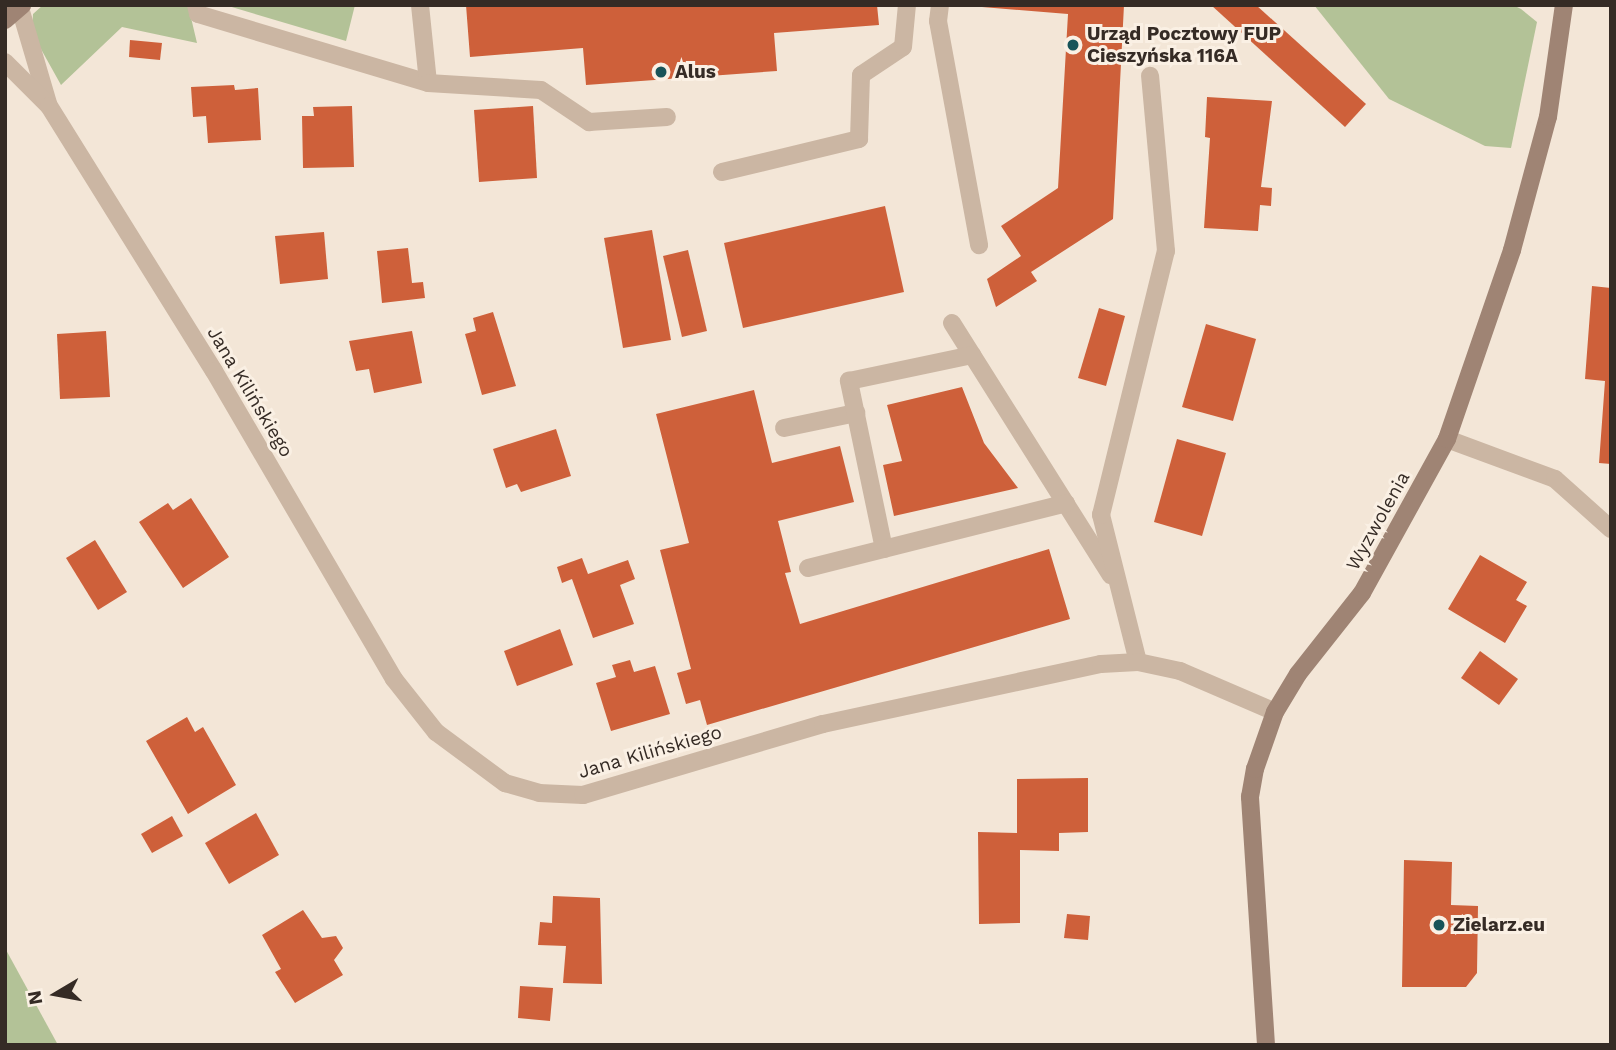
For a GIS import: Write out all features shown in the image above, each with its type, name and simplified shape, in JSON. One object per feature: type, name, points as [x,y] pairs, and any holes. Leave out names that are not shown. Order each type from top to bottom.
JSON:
[{"type":"street","points":[[196,5],[198,14],[428,83],[541,90],[589,122],[667,117]]},
{"type":"street","points":[[420,5],[428,83]]},
{"type":"street","points":[[722,172],[859,139],[861,75],[903,47],[907,5]]},
{"type":"street","points":[[940,5],[938,21],[979,245]]},
{"type":"street","name":"Wyzwolenia","points":[[1266,1045],[1250,797],[1275,712],[1298,674],[1362,593],[1447,439],[1512,250],[1541,144],[1559,59],[1564,5]]},
{"type":"street","points":[[5,19],[21,6]]},
{"type":"street","name":"Jana Kilińskiego","points":[[21,6],[49,106]]},
{"type":"street","name":"Jana Kilińskiego","points":[[5,62],[49,106],[214,371],[394,679],[436,732],[505,783],[539,793],[583,795],[822,724],[1089,666],[1138,663],[1180,671],[1275,712]]},
{"type":"street","points":[[1138,663],[1101,515],[1166,251],[1150,76]]},
{"type":"street","points":[[952,323],[1120,588]]},
{"type":"street","points":[[884,549],[849,382],[972,355]]},
{"type":"street","points":[[784,428],[856,413]]},
{"type":"street","points":[[1447,439],[1556,479],[1611,529]]},
{"type":"street","points":[[808,568],[1066,503]]},
{"type":"green space","points":[[43,5],[188,5],[197,43],[122,27],[61,85],[32,33],[33,14]]},
{"type":"green space","points":[[225,5],[355,5],[346,41]]},
{"type":"green space","points":[[1314,5],[1513,5],[1521,9],[1537,22],[1511,148],[1485,146],[1389,99]]},
{"type":"green space","points":[[5,948],[58,1045],[5,1045]]},
{"type":"building","points":[[466,5],[877,5],[879,25],[774,33],[777,71],[586,85],[583,48],[470,57]]},
{"type":"building","points":[[958,5],[1124,5],[1113,219],[1031,272],[1037,281],[996,307],[987,279],[1021,256],[1001,226],[1058,188],[1068,14]]},
{"type":"building","points":[[1211,5],[1256,5],[1366,104],[1345,127]]},
{"type":"building","points":[[130,40],[162,43],[160,60],[129,57]]},
{"type":"building","points":[[234,85],[235,90],[258,88],[261,140],[208,143],[206,116],[193,117],[191,87]]},
{"type":"building","points":[[1207,97],[1272,101],[1261,187],[1272,188],[1271,206],[1260,205],[1258,231],[1204,228],[1210,138],[1205,137]]},
{"type":"building","points":[[352,106],[354,167],[303,168],[302,116],[314,116],[313,107]]},
{"type":"building","points":[[533,106],[537,178],[479,182],[474,110]]},
{"type":"building","points":[[885,206],[904,292],[743,328],[724,243]]},
{"type":"building","points":[[652,230],[671,340],[623,348],[604,238]]},
{"type":"building","points":[[324,232],[328,279],[280,284],[275,236]]},
{"type":"building","points":[[408,248],[412,283],[423,282],[425,298],[382,303],[377,251]]},
{"type":"building","points":[[688,250],[707,331],[682,337],[663,256]]},
{"type":"building","points":[[1592,286],[1611,288],[1611,464],[1599,463],[1605,381],[1585,379]]},
{"type":"building","points":[[1099,308],[1125,316],[1106,386],[1078,378]]},
{"type":"building","points":[[493,312],[516,386],[482,395],[465,334],[476,331],[473,318]]},
{"type":"building","points":[[1206,324],[1256,339],[1233,421],[1182,407]]},
{"type":"building","points":[[106,331],[110,397],[60,399],[57,334]]},
{"type":"building","points":[[412,331],[422,383],[374,393],[369,369],[356,371],[349,341]]},
{"type":"building","points":[[962,387],[984,443],[1018,488],[894,516],[883,465],[902,461],[887,405]]},
{"type":"building","points":[[754,390],[772,463],[840,446],[854,502],[778,521],[791,572],[785,573],[800,624],[1049,549],[1070,619],[707,725],[700,700],[686,704],[677,673],[691,669],[660,550],[689,543],[656,414]]},
{"type":"building","points":[[556,429],[571,476],[521,492],[517,484],[506,488],[493,449]]},
{"type":"building","points":[[1177,439],[1226,453],[1202,536],[1154,522]]},
{"type":"building","points":[[191,498],[229,557],[183,588],[139,522],[168,503],[173,510]]},
{"type":"building","points":[[95,540],[127,592],[98,610],[66,558]]},
{"type":"building","points":[[1480,555],[1527,582],[1516,600],[1527,606],[1505,643],[1448,609]]},
{"type":"building","points":[[582,558],[588,574],[628,560],[635,579],[620,585],[634,624],[593,638],[572,579],[562,583],[557,567]]},
{"type":"building","points":[[560,629],[573,665],[517,686],[504,651]]},
{"type":"building","points":[[1480,651],[1518,679],[1499,705],[1461,678]]},
{"type":"building","points":[[630,660],[634,672],[655,666],[670,714],[611,731],[596,683],[616,677],[612,665]]},
{"type":"building","points":[[187,717],[195,732],[203,727],[236,785],[188,814],[146,741]]},
{"type":"building","points":[[1088,778],[1088,832],[1059,833],[1059,851],[1020,850],[1020,923],[979,924],[978,832],[1017,833],[1017,779]]},
{"type":"building","points":[[256,813],[279,855],[229,884],[205,843]]},
{"type":"building","points":[[172,816],[183,836],[152,853],[141,834]]},
{"type":"building","name":"Zielarz.eu","points":[[1404,860],[1452,862],[1451,905],[1478,906],[1477,973],[1466,987],[1402,987]]},
{"type":"building","points":[[553,896],[600,898],[602,984],[563,983],[566,946],[538,945],[540,922],[552,923]]},
{"type":"building","points":[[303,910],[322,938],[336,936],[343,948],[334,960],[343,975],[295,1003],[275,972],[281,969],[262,935]]},
{"type":"building","points":[[1067,914],[1090,916],[1088,940],[1064,938]]},
{"type":"building","points":[[520,986],[553,988],[550,1021],[518,1018]]},
{"type":"place","name":"Urząd Pocztowy FUP Cieszyńska 116A","points":[[1073,45]]},
{"type":"place","name":"Alus","points":[[661,72]]},
{"type":"place","name":"Zielarz.eu","points":[[1439,925]]}]
